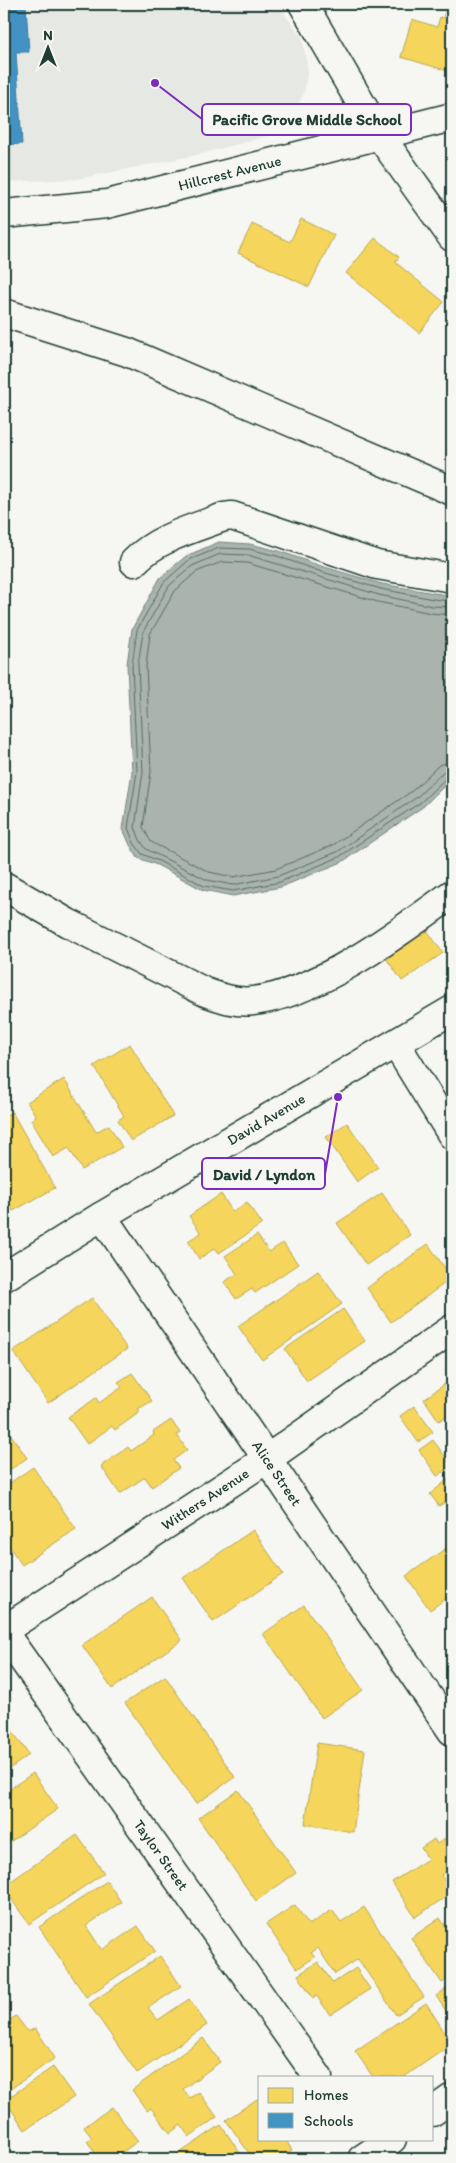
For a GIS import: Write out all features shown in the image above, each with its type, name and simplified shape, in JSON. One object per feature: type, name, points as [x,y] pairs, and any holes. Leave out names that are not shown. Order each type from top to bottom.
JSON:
[{"type":"street","points":[[303,4],[380,136],[452,238]]},
{"type":"street","name":"Hillcrest Avenue","points":[[4,214],[107,204],[452,117]]},
{"type":"street","points":[[4,313],[127,352],[452,491]]},
{"type":"street","points":[[134,562],[141,554],[174,537],[224,517],[232,516],[377,564],[452,578]]},
{"type":"street","points":[[4,886],[76,927],[205,992],[228,1000],[253,1001],[282,994],[338,971],[452,894]]},
{"type":"street","name":"David Avenue","points":[[4,1276],[102,1216],[452,1010]]},
{"type":"street","points":[[396,1044],[452,1135]]},
{"type":"street","name":"Alice Street","points":[[102,1216],[452,1731]]},
{"type":"street","name":"Withers Avenue","points":[[4,1630],[267,1459],[452,1329]]},
{"type":"street","name":"Taylor Street","points":[[4,1633],[317,2076]]},
{"type":"street","points":[[434,2111],[452,2098]]},
{"type":"shaded area","points":[[4,4],[281,4],[285,15],[302,37],[308,71],[303,95],[279,133],[197,155],[77,179],[4,182]]},
{"type":"water","points":[[219,542],[250,544],[279,551],[382,584],[452,596],[452,778],[424,806],[342,862],[281,887],[233,896],[203,890],[157,865],[138,858],[123,829],[132,772],[127,664],[132,629],[160,578],[186,556]]},
{"type":"building: Homes","points":[[447,4],[452,4],[452,72],[401,57],[412,19],[437,27],[440,17],[443,18]]},
{"type":"building: Homes","points":[[301,219],[334,235],[309,287],[238,253],[252,224],[290,242]]},
{"type":"building: Homes","points":[[375,238],[399,257],[395,262],[444,302],[419,333],[346,273]]},
{"type":"building: Homes","points":[[424,926],[443,953],[402,981],[383,954]]},
{"type":"building: Homes","points":[[130,1044],[173,1116],[131,1141],[118,1120],[124,1116],[94,1066]]},
{"type":"building: Homes","points":[[64,1079],[96,1132],[109,1125],[122,1147],[82,1170],[69,1148],[53,1157],[31,1120],[36,1116],[27,1102]]},
{"type":"building: Homes","points":[[12,1112],[55,1188],[13,1211],[4,1193],[4,1116]]},
{"type":"building: Homes","points":[[347,1123],[378,1167],[357,1182],[326,1137]]},
{"type":"building: Homes","points":[[382,1193],[410,1235],[366,1265],[337,1223]]},
{"type":"building: Homes","points":[[221,1194],[233,1212],[247,1202],[262,1224],[219,1253],[215,1248],[199,1259],[188,1241],[201,1233],[189,1216]]},
{"type":"building: Homes","points":[[257,1235],[269,1252],[283,1243],[298,1264],[255,1293],[252,1289],[236,1299],[224,1282],[237,1274],[225,1256]]},
{"type":"building: Homes","points":[[428,1244],[452,1278],[391,1322],[367,1288]]},
{"type":"building: Homes","points":[[318,1271],[342,1304],[262,1360],[238,1326]]},
{"type":"building: Homes","points":[[92,1298],[127,1349],[48,1403],[13,1351]]},
{"type":"building: Homes","points":[[343,1309],[365,1341],[307,1381],[285,1349]]},
{"type":"building: Homes","points":[[132,1373],[152,1401],[138,1409],[140,1412],[115,1430],[112,1426],[87,1444],[68,1417],[96,1398],[99,1403],[122,1387],[118,1382]]},
{"type":"building: Homes","points":[[452,1379],[452,1412],[439,1421],[424,1399]]},
{"type":"building: Homes","points":[[414,1406],[433,1432],[418,1442],[400,1416]]},
{"type":"building: Homes","points":[[171,1420],[180,1433],[177,1435],[187,1450],[173,1460],[179,1468],[152,1487],[145,1477],[120,1494],[101,1466],[128,1447],[131,1451],[154,1435],[153,1432]]},
{"type":"building: Homes","points":[[4,1427],[27,1458],[4,1474]]},
{"type":"building: Homes","points":[[433,1440],[452,1466],[437,1476],[419,1450]]},
{"type":"building: Homes","points":[[33,1467],[76,1529],[22,1565],[4,1539],[4,1487]]},
{"type":"building: Homes","points":[[452,1476],[452,1498],[439,1506],[430,1494]]},
{"type":"building: Homes","points":[[253,1530],[283,1574],[213,1622],[183,1578]]},
{"type":"building: Homes","points":[[452,1544],[452,1594],[430,1610],[406,1576]]},
{"type":"building: Homes","points":[[152,1597],[182,1640],[112,1689],[82,1645]]},
{"type":"building: Homes","points":[[304,1605],[363,1690],[322,1718],[263,1634]]},
{"type":"building: Homes","points":[[165,1676],[235,1777],[196,1804],[125,1703]]},
{"type":"building: Homes","points":[[4,1719],[29,1755],[4,1773]]},
{"type":"building: Homes","points":[[317,1743],[365,1750],[353,1832],[305,1824]]},
{"type":"building: Homes","points":[[33,1773],[58,1809],[4,1846],[4,1793]]},
{"type":"building: Homes","points":[[238,1790],[296,1873],[256,1901],[198,1818]]},
{"type":"building: Homes","points":[[452,1834],[452,1867],[441,1875],[452,1893],[415,1917],[392,1882],[428,1859],[421,1848],[434,1839],[437,1844]]},
{"type":"building: Homes","points":[[77,1835],[104,1873],[29,1924],[4,1889],[4,1886]]},
{"type":"building: Homes","points":[[107,1881],[121,1902],[86,1926],[102,1950],[138,1926],[155,1951],[86,1997],[39,1927]]},
{"type":"building: Homes","points":[[295,1905],[309,1925],[332,1910],[341,1922],[364,1907],[424,1997],[396,2015],[358,1959],[335,1974],[318,1948],[311,1953],[315,1957],[297,1969],[266,1924]]},
{"type":"building: Homes","points":[[440,1918],[452,1937],[452,1976],[442,1983],[411,1938]]},
{"type":"building: Homes","points":[[160,1956],[181,1986],[148,2008],[158,2020],[189,1999],[207,2025],[137,2073],[89,2004]]},
{"type":"building: Homes","points":[[318,1962],[333,1983],[356,1968],[370,1989],[330,2015],[316,1995],[313,1998],[298,1975]]},
{"type":"building: Homes","points":[[452,1985],[452,2020],[436,1996]]},
{"type":"building: Homes","points":[[426,2003],[452,2044],[405,2076],[372,2076],[355,2051]]},
{"type":"building: Homes","points":[[16,2016],[28,2032],[35,2028],[55,2058],[6,2092],[4,2088],[4,2024]]},
{"type":"building: Homes","points":[[203,2038],[220,2062],[183,2089],[190,2098],[199,2092],[217,2117],[189,2137],[181,2125],[170,2133],[151,2108],[147,2111],[132,2090]]},
{"type":"building: Homes","points":[[53,2067],[74,2097],[25,2130],[5,2100]]},
{"type":"building: Homes","points":[[257,2099],[258,2140],[286,2140],[292,2150],[278,2159],[253,2159],[226,2120]]},
{"type":"building: Homes","points":[[112,2107],[138,2141],[113,2159],[87,2159],[95,2153],[87,2141],[92,2138],[84,2127]]},
{"type":"building: Homes","points":[[221,2125],[244,2159],[176,2159],[174,2157]]},
{"type":"building: Schools","points":[[26,5],[29,52],[16,52],[22,144],[4,145],[4,7]]},
{"type":"place","name":"Pacific Grove Middle School","points":[[155,83]]},
{"type":"place","name":"David / Lyndon","points":[[338,1097]]}]
